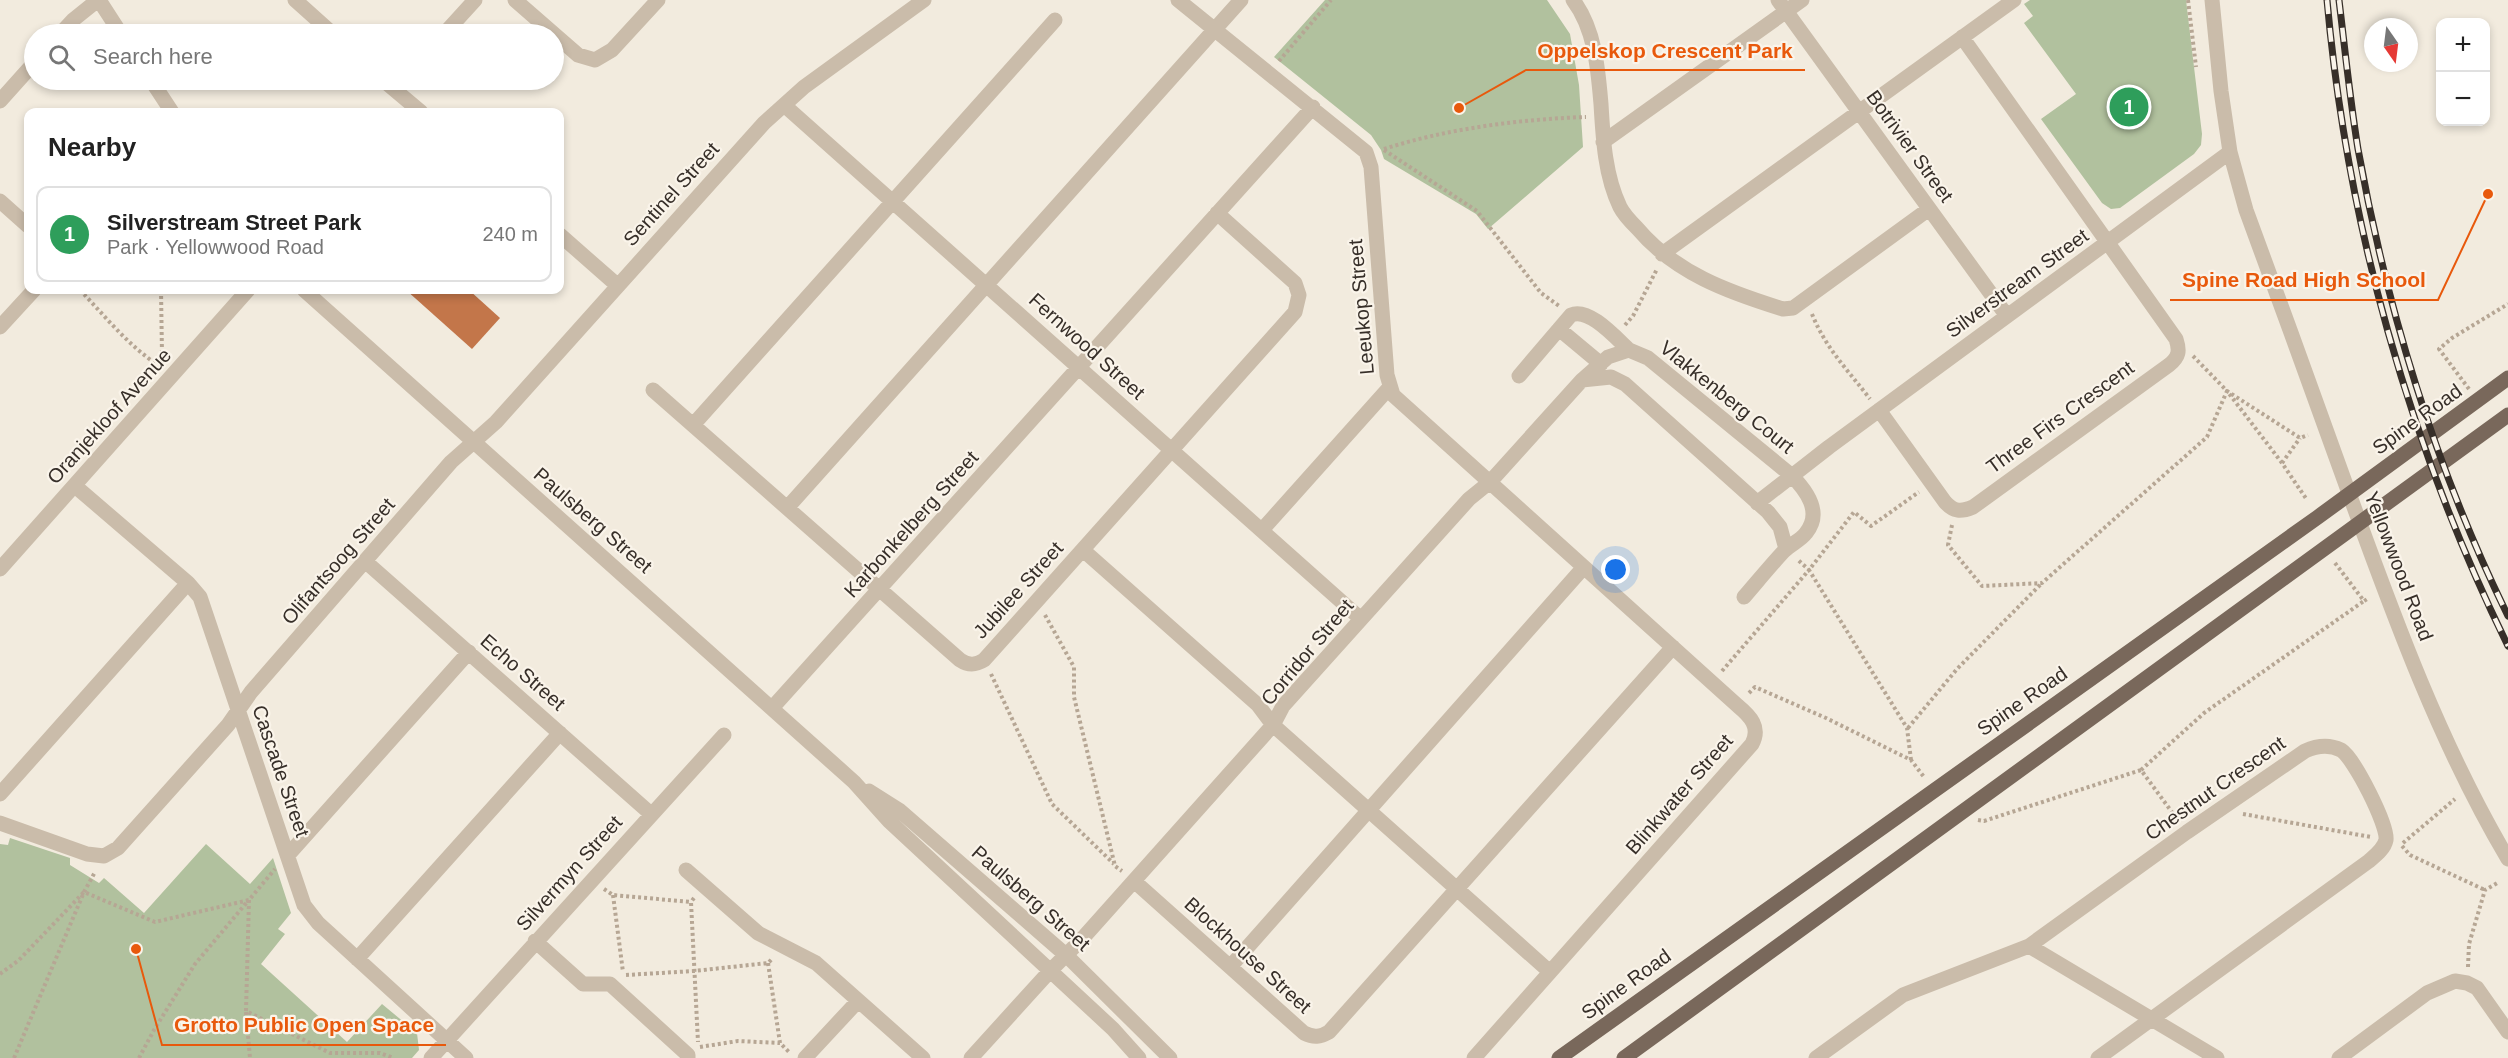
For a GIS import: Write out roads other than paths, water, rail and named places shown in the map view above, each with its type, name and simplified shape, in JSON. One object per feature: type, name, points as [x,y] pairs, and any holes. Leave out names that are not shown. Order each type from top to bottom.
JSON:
[{"type":"main road","name":"Spine Road","points":[[1559,1058],[2318,517],[2471,397],[2508,378]]},
{"type":"main road","points":[[1624,1058],[2508,415]]},
{"type":"street","points":[[69,24],[98,0],[114,24]]},
{"type":"street","points":[[295,0],[322,24]]},
{"type":"street","points":[[453,24],[475,0]]},
{"type":"street","points":[[516,0],[543,24]]},
{"type":"street","points":[[564,43],[578,55],[595,60],[612,50],[658,0]]},
{"type":"street","name":"Sentinel Street","points":[[473,442],[496,422],[745,143],[784,105],[825,71],[924,0]]},
{"type":"street","name":"Leeukop Street","points":[[1178,0],[1362,147],[1370,159],[1387,375],[1389,388],[1399,402],[1673,647]]},
{"type":"street","points":[[787,508],[1241,0]]},
{"type":"street","points":[[1603,142],[1783,6],[1802,0]]},
{"type":"street","points":[[1662,254],[2014,0]]},
{"type":"street","name":"Yellowwood Road","points":[[2212,0],[2230,152],[2246,210],[2389,599],[2433,709],[2470,790],[2508,859]]},
{"type":"street","points":[[1582,3],[1597,70],[1606,160],[1620,208],[1662,254],[1711,284],[1777,307],[1793,308],[1929,209]]},
{"type":"street","name":"Botrivier Street","points":[[1783,6],[2007,316]]},
{"type":"street","points":[[693,425],[1055,20]]},
{"type":"street","points":[[1962,37],[2109,242]]},
{"type":"street","points":[[0,101],[24,74]]},
{"type":"street","points":[[157,90],[169,108]]},
{"type":"street","points":[[401,90],[417,108]]},
{"type":"street","name":"Fernwood Street","points":[[784,105],[1361,619]]},
{"type":"street","name":"Karbonkelberg Street","points":[[773,708],[1313,107]]},
{"type":"street","name":"Silverstream Street","points":[[1829,447],[2230,152]]},
{"type":"street","points":[[0,201],[24,222]]},
{"type":"street","name":"Jubilee Street","points":[[653,390],[880,591],[960,660],[971,665],[984,660],[1298,306],[1299,295],[1294,284],[1217,213]]},
{"type":"street","points":[[564,239],[616,285]]},
{"type":"street","name":"Three Firs Crescent","points":[[1879,410],[1945,502],[1955,510],[1966,510],[2175,360],[2180,348],[2176,339],[2109,242]]},
{"type":"street","points":[[0,327],[30,294]]},
{"type":"street","name":"Oranjekloof Avenue","points":[[0,569],[244,294]]},
{"type":"street","name":"Paulsberg Street","points":[[308,294],[854,782],[889,821],[1113,1029],[1139,1058]]},
{"type":"street","points":[[1519,376],[1571,315],[1582,312],[1629,350]]},
{"type":"street","points":[[1559,329],[1601,364]]},
{"type":"street","name":"Vlakkenberg Court","points":[[1582,380],[1608,357],[1629,350],[1647,358],[1807,491],[1812,504],[1813,517],[1807,532],[1786,549],[1744,597]]},
{"type":"street","points":[[1582,380],[1611,377],[1625,384],[1757,503],[1780,527],[1786,549]]},
{"type":"street","name":"Corridor Street","points":[[971,1058],[1050,971],[1067,956],[1273,725],[1283,706],[1468,499],[1490,482],[1582,380]]},
{"type":"street","points":[[1262,530],[1389,388]]},
{"type":"street","name":"Olifantsoog Street","points":[[0,823],[87,854],[104,856],[118,848],[228,725],[238,709],[445,468],[473,442]]},
{"type":"street","name":"Vlakkenberg Court","points":[[1757,503],[1829,447]]},
{"type":"street","name":"Cascade Street","points":[[75,486],[188,583],[203,605],[309,912],[357,960],[466,1058]]},
{"type":"street","points":[[1083,550],[1258,705],[1273,725],[1370,809],[1550,972]]},
{"type":"street","name":"Echo Street","points":[[366,562],[651,814]]},
{"type":"street","points":[[1230,967],[1584,567]]},
{"type":"street","points":[[0,794],[188,583]]},
{"type":"street","points":[[1458,888],[1673,647]]},
{"type":"street","name":"Blinkwater Street","points":[[1474,1058],[1752,744],[1756,734],[1754,722],[1673,647]]},
{"type":"street","points":[[288,855],[469,652]]},
{"type":"street","points":[[357,960],[560,733]]},
{"type":"street","name":"Silvermyn Street","points":[[431,1058],[724,735]]},
{"type":"street","name":"Chestnut Crescent","points":[[1816,1058],[1903,995],[2030,946],[2187,832],[2305,751],[2316,747],[2341,750],[2357,771],[2393,844],[2152,1019]]},
{"type":"street","name":"Paulsberg Street","points":[[854,782],[899,810],[1067,956],[1170,1058]]},
{"type":"street","points":[[686,870],[758,933],[816,963],[923,1058]]},
{"type":"street","name":"Blockhouse Street","points":[[1134,881],[1304,1033],[1317,1037],[1329,1032],[1458,888]]},
{"type":"street","points":[[535,941],[583,984],[610,984],[687,1055],[693,1052]]},
{"type":"street","points":[[2030,946],[2217,1058]]},
{"type":"street","points":[[2339,1058],[2427,993],[2449,982],[2467,983],[2477,988],[2508,1032]]},
{"type":"street","points":[[805,1058],[858,1001]]},
{"type":"street","points":[[2098,1058],[2152,1019]]},
{"type":"railway","points":[[2327,0],[2336,84],[2350,167],[2367,250],[2388,331],[2412,412],[2441,491],[2508,646]]},
{"type":"railway","points":[[2339,0],[2358,149],[2399,329],[2458,504],[2508,616]]},
{"type":"place","name":"Silverstream Street Park","points":[[2129,107]]},
{"type":"place","name":"Oppelskop Crescent Park","points":[[1459,108]]},
{"type":"place","name":"Spine Road High School","points":[[2488,194]]},
{"type":"place","name":"Grotto Public Open Space","points":[[136,949]]}]
